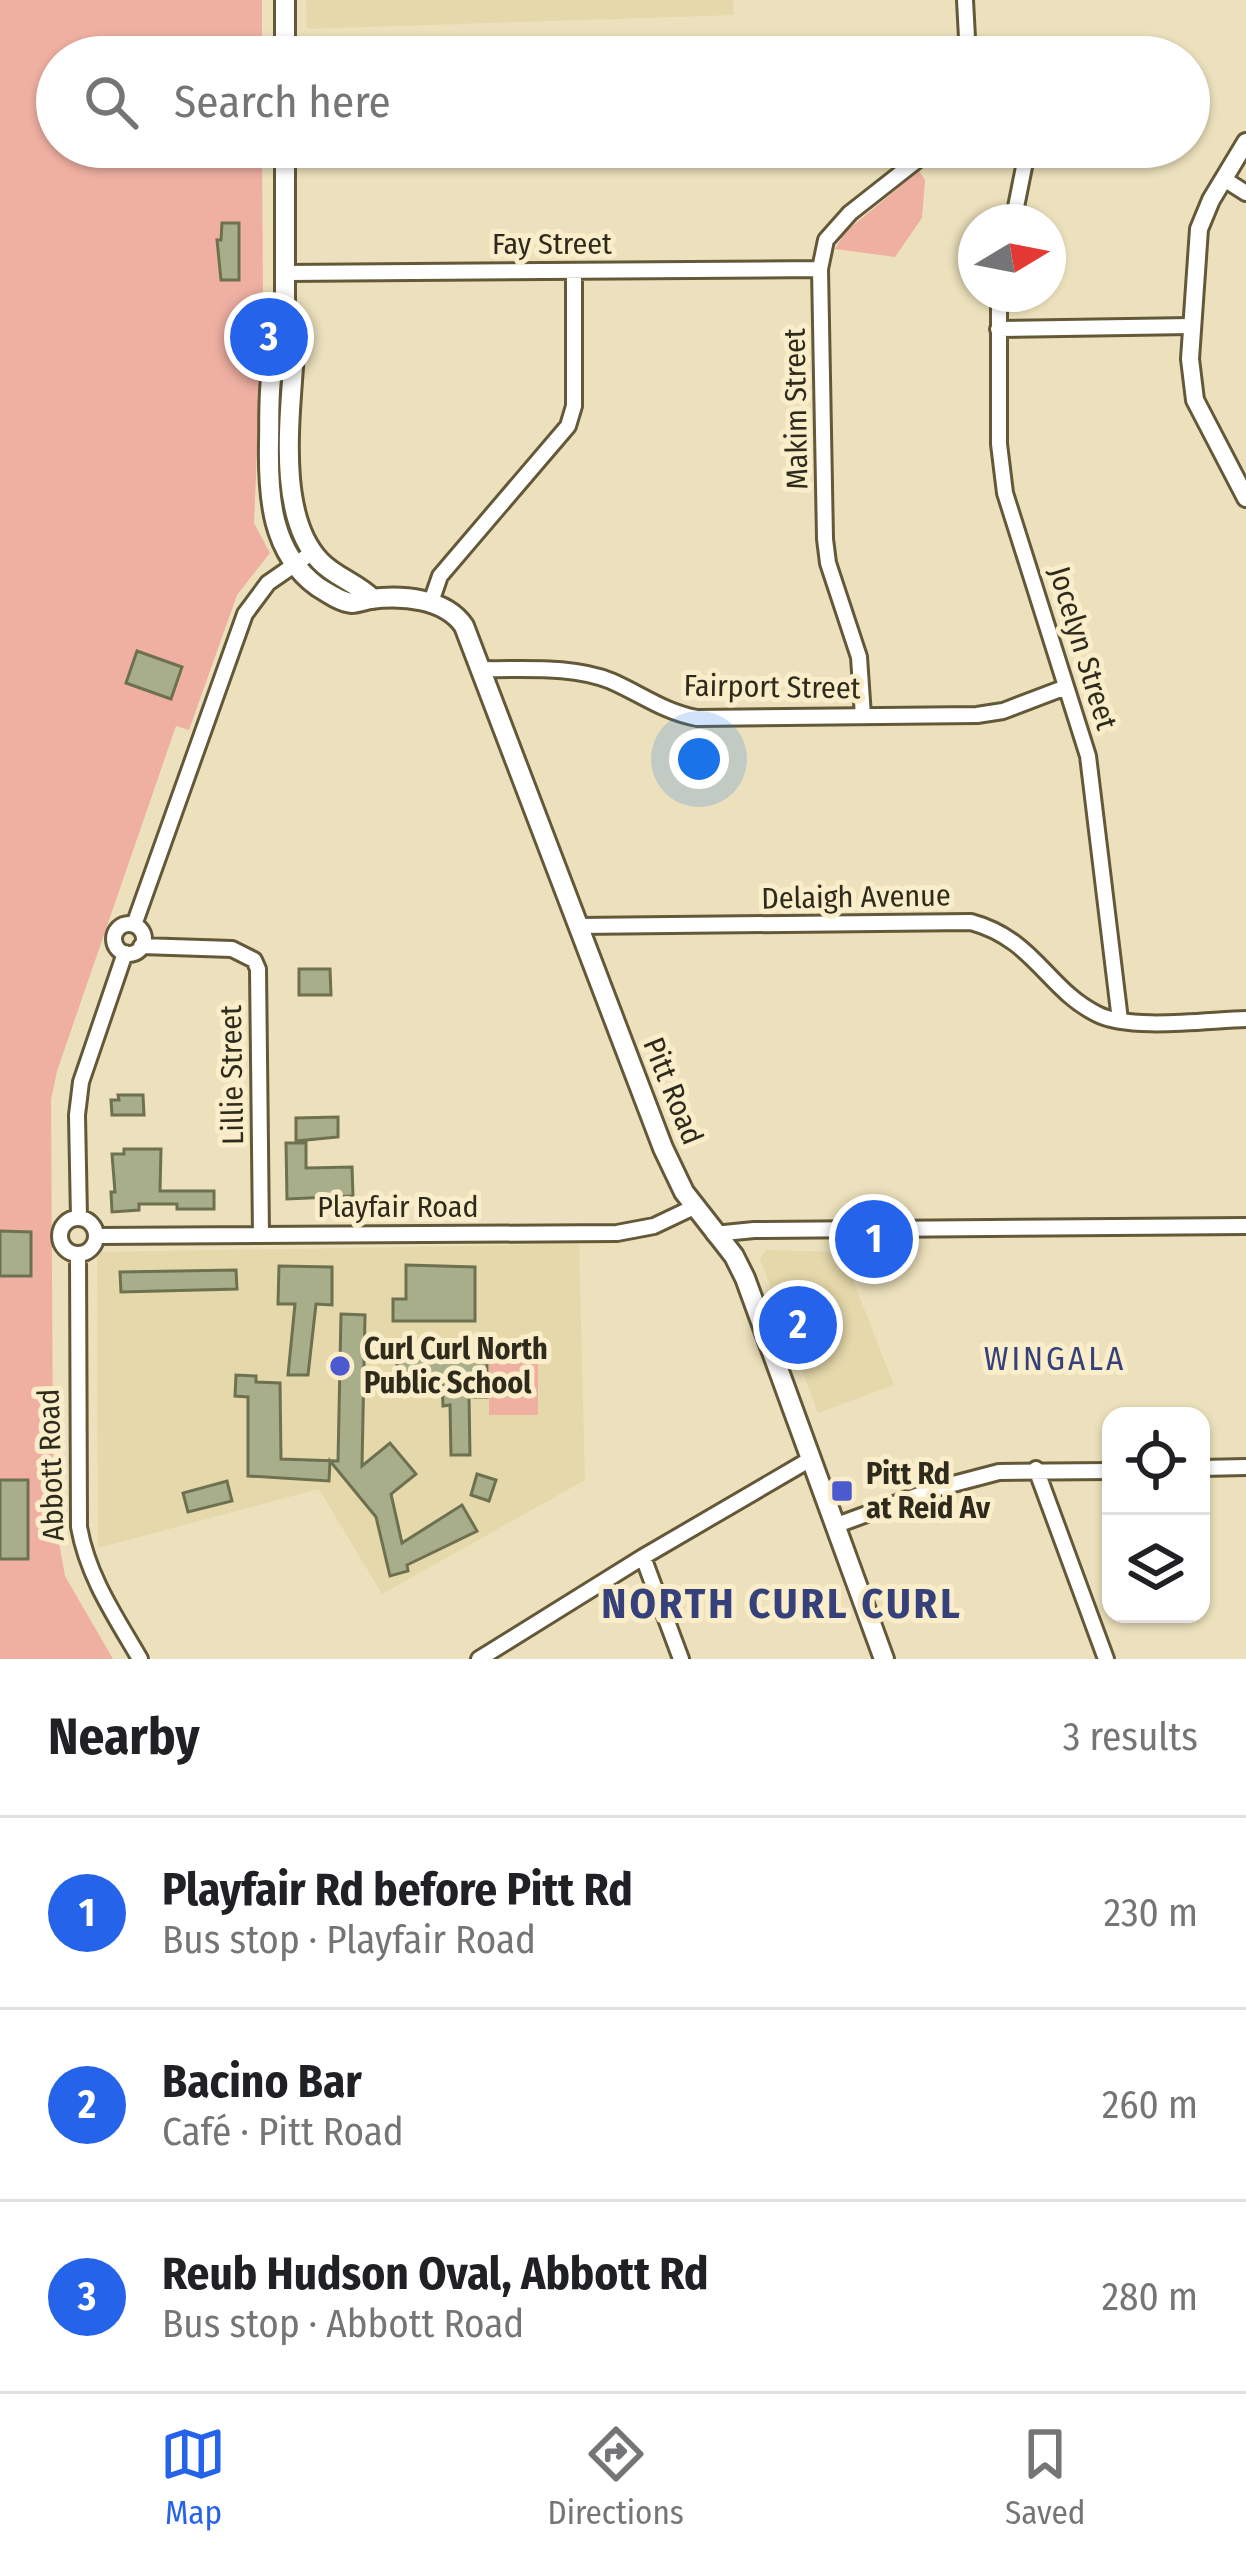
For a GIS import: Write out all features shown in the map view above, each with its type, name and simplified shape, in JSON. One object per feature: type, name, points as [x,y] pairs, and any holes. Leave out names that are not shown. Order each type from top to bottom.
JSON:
[{"type":"main road","points":[[285,0],[285,36]]},
{"type":"main road","points":[[285,168],[285,334],[294,351],[293,507],[321,562],[373,599]]},
{"type":"main road","points":[[285,334],[275,349],[268,477],[280,538],[304,576],[336,598],[353,603],[373,599],[430,602]]},
{"type":"main road","name":"Pitt Road","points":[[430,602],[458,617],[481,669],[663,1148],[694,1207],[734,1256],[745,1278],[884,1659]]},
{"type":"street","points":[[965,0],[967,36]]},
{"type":"street","points":[[1246,142],[1199,229],[1190,373],[1195,400],[1246,498]]},
{"type":"street","name":"Makim Street","points":[[863,716],[860,657],[828,562],[825,539],[820,269],[826,240],[850,213],[907,168]]},
{"type":"street","points":[[1017,204],[1024,168]]},
{"type":"street","points":[[1224,178],[1246,193]]},
{"type":"street","name":"Fay Street","points":[[285,273],[820,269]]},
{"type":"street","points":[[430,602],[440,576],[568,426],[574,406],[574,271]]},
{"type":"street","name":"Jocelyn Street","points":[[998,312],[999,444],[1005,493],[1088,756],[1120,1020]]},
{"type":"street","points":[[998,329],[1191,326]]},
{"type":"street","name":"Abbott Road","points":[[140,1659],[97,1586],[84,1557],[79,1527],[78,1255],[63,1247],[60,1236],[68,1221],[79,1218],[76,1115],[80,1082],[125,953],[115,944],[115,934],[125,925],[134,926],[245,614],[268,584],[313,552]]},
{"type":"street","name":"Fairport Street","points":[[481,669],[570,671],[608,680],[672,713],[697,718],[977,715],[1003,711],[1066,687]]},
{"type":"street","name":"Delaigh Avenue","points":[[578,926],[970,922],[1016,941],[1101,1017],[1246,1019]]},
{"type":"street","points":[[125,953],[141,946],[143,937],[134,926]]},
{"type":"street","name":"Lillie Street","points":[[141,946],[232,949],[254,960],[258,969],[261,1235]]},
{"type":"street","name":"Playfair Road","points":[[97,1236],[617,1233],[654,1226],[694,1207]]},
{"type":"street","points":[[78,1255],[89,1251],[97,1236],[89,1221],[79,1218]]},
{"type":"street","points":[[714,1234],[1246,1226]]},
{"type":"street","points":[[479,1659],[809,1460]]},
{"type":"street","points":[[1210,1468],[1246,1467]]},
{"type":"street","points":[[1036,1469],[1106,1659]]},
{"type":"street","points":[[834,1526],[999,1472],[1102,1471]]},
{"type":"street","points":[[643,1557],[681,1659]]},
{"type":"shaded area","points":[[0,0],[262,0],[262,36],[36,36],[36,168],[262,168],[263,304],[254,523],[270,553],[237,595],[189,730],[176,726],[51,1100],[53,1453],[58,1537],[65,1576],[113,1659],[0,1659]]},
{"type":"shaded area","points":[[306,0],[733,0],[734,15],[307,29]]},
{"type":"shaded area","points":[[919,171],[925,180],[922,218],[895,257],[835,249],[845,232]]},
{"type":"shaded area","name":"Curl Curl North Public School","points":[[579,1244],[585,1480],[382,1594],[319,1489],[98,1548],[97,1252]]},
{"type":"shaded area","points":[[766,1250],[842,1252],[894,1385],[818,1413],[760,1259]]},
{"type":"shaded area","points":[[489,1357],[538,1357],[538,1415],[489,1415]]},
{"type":"building","points":[[222,223],[239,223],[239,280],[221,280],[217,240],[221,240]]},
{"type":"building","points":[[137,651],[182,667],[171,699],[126,683]]},
{"type":"building","points":[[299,969],[330,969],[331,995],[299,995]]},
{"type":"building","points":[[118,1095],[143,1095],[144,1115],[112,1115],[111,1100],[119,1100]]},
{"type":"building","points":[[338,1117],[338,1137],[296,1141],[296,1118]]},
{"type":"building","points":[[286,1143],[306,1143],[306,1168],[352,1167],[353,1196],[287,1199]]},
{"type":"building","points":[[124,1149],[161,1149],[160,1191],[214,1191],[214,1209],[139,1204],[139,1210],[112,1212],[112,1154],[124,1154]]},
{"type":"building","points":[[0,1231],[31,1232],[31,1276],[0,1276]]},
{"type":"building","points":[[406,1265],[475,1267],[475,1321],[393,1321],[393,1299],[406,1299]]},
{"type":"building","points":[[279,1266],[332,1267],[332,1305],[316,1304],[308,1375],[288,1375],[295,1304],[278,1304]]},
{"type":"building","points":[[236,1270],[237,1289],[121,1292],[120,1272]]},
{"type":"building","points":[[341,1314],[365,1315],[362,1466],[390,1443],[416,1474],[391,1494],[402,1543],[462,1505],[477,1531],[407,1565],[408,1571],[390,1576],[376,1517],[330,1461],[329,1481],[248,1476],[248,1397],[235,1396],[236,1375],[280,1383],[281,1459],[338,1461]]},
{"type":"building","points":[[487,1352],[487,1397],[469,1397],[470,1455],[451,1455],[450,1405],[443,1406],[442,1383],[397,1383],[397,1354]]},
{"type":"building","points":[[477,1474],[496,1480],[489,1501],[471,1495]]},
{"type":"building","points":[[0,1480],[28,1480],[28,1559],[0,1559]]},
{"type":"building","points":[[227,1481],[232,1501],[188,1512],[183,1493]]},
{"type":"place","name":"Reub Hudson Oval, Abbott Rd","points":[[269,337]]},
{"type":"place","name":"Playfair Rd before Pitt Rd","points":[[874,1239]]},
{"type":"place","name":"Bacino Bar","points":[[798,1325]]},
{"type":"place","name":"Curl Curl North Public School","points":[[340,1366]]},
{"type":"place","name":"Pitt Rd at Reid Av","points":[[842,1491]]},
{"type":"district","name":"WINGALA","points":[[1055,1359]]},
{"type":"district","name":"NORTH CURL CURL","points":[[782,1604]]}]
